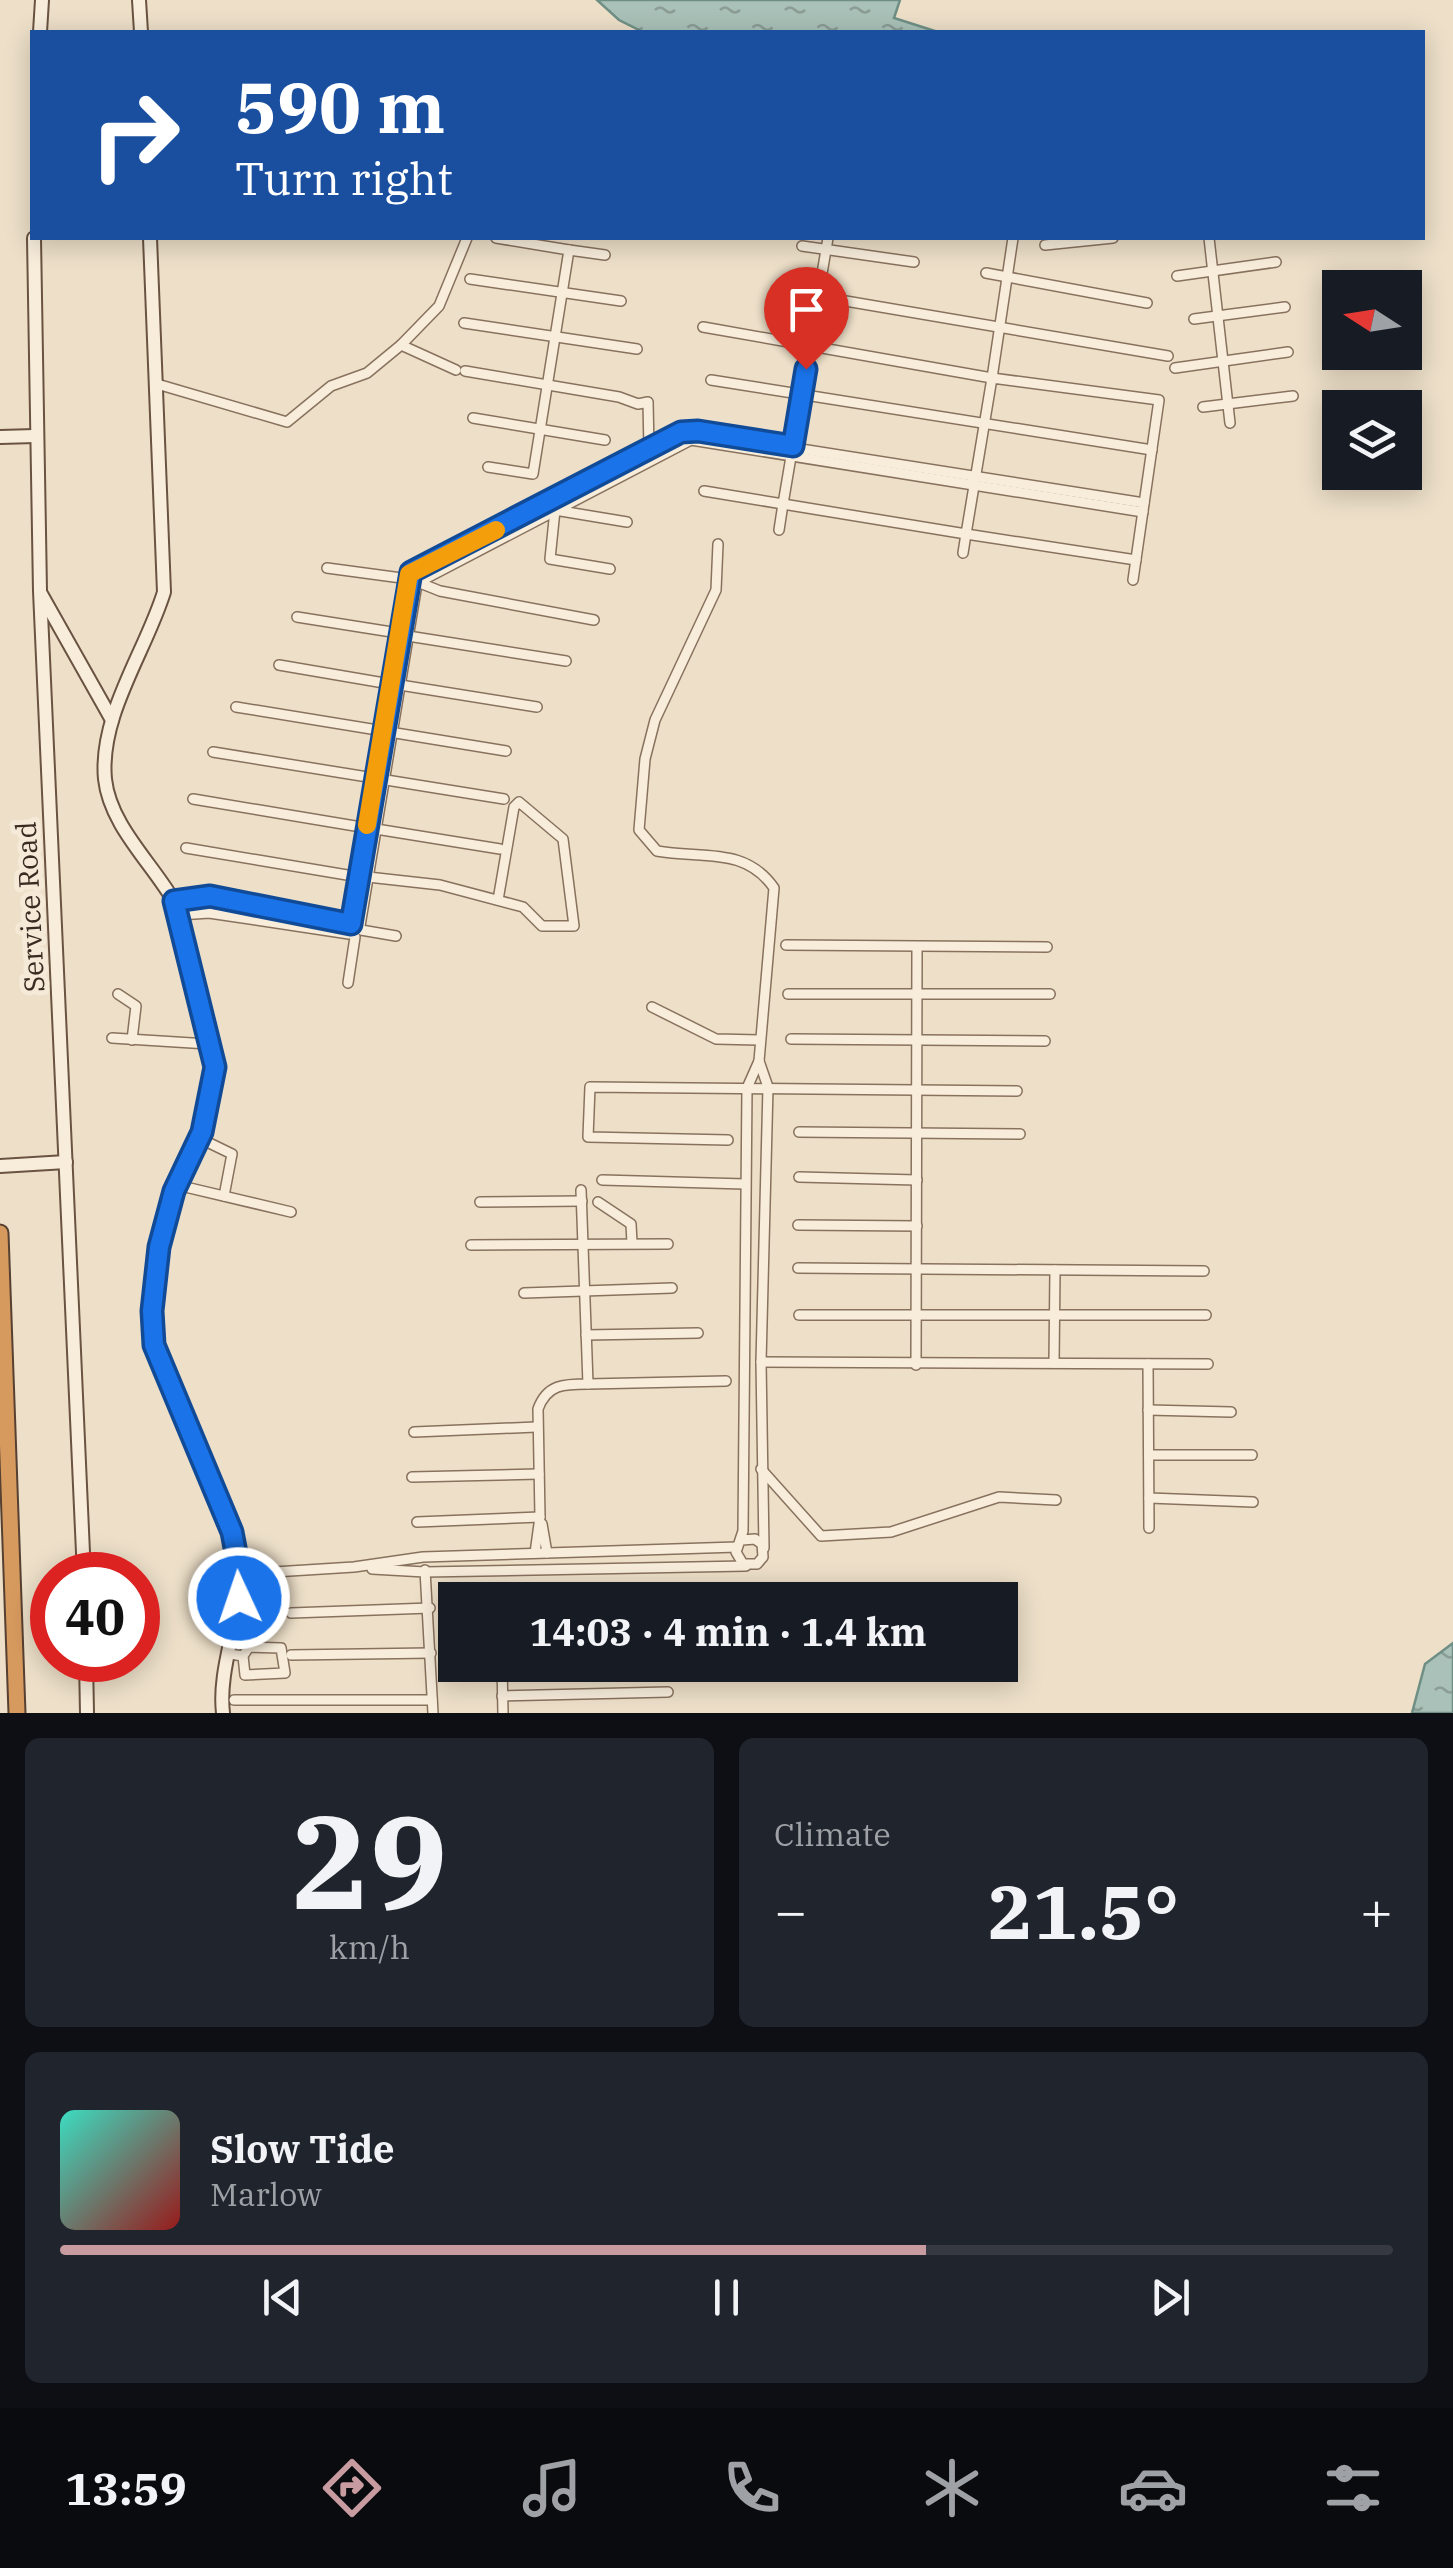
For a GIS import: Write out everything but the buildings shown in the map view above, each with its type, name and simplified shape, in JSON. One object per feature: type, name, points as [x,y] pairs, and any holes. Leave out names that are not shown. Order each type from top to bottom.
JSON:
[{"type":"highway","points":[[0,1233],[17,1713]]},
{"type":"street","points":[[40,30],[42,0]]},
{"type":"street","points":[[139,0],[141,30]]},
{"type":"street","name":"Service Road","points":[[34,240],[40,592],[83,1552]]},
{"type":"street","points":[[150,240],[164,592],[150,636],[112,720],[105,778],[116,815],[180,916],[194,993],[215,1067],[199,1138],[178,1185],[159,1247],[152,1311],[154,1345],[215,1488],[240,1574],[237,1655],[223,1713]]},
{"type":"street","points":[[157,384],[286,422],[331,386],[367,373],[439,306],[452,284],[466,240]]},
{"type":"street","points":[[508,240],[605,255]]},
{"type":"street","points":[[963,553],[1013,240]]},
{"type":"street","points":[[1044,246],[1095,240]]},
{"type":"street","points":[[1209,240],[1230,422]]},
{"type":"street","points":[[779,530],[827,243]]},
{"type":"street","points":[[802,246],[827,243],[914,262]]},
{"type":"street","points":[[488,467],[532,474],[569,250]]},
{"type":"street","points":[[1177,276],[1276,262]]},
{"type":"street","points":[[986,274],[1147,303]]},
{"type":"street","points":[[470,279],[621,302]]},
{"type":"street","points":[[787,291],[1168,356]]},
{"type":"street","points":[[1194,318],[1285,307]]},
{"type":"street","points":[[464,322],[637,350]]},
{"type":"street","points":[[703,327],[992,378],[1159,400],[1133,580]]},
{"type":"street","points":[[400,345],[460,370],[619,397],[638,404],[648,402],[649,449]]},
{"type":"street","points":[[1174,368],[1288,352]]},
{"type":"street","points":[[711,380],[1152,450]]},
{"type":"street","points":[[1203,407],[1293,396]]},
{"type":"street","points":[[473,418],[605,440]]},
{"type":"street","points":[[348,984],[403,634],[417,580],[688,430],[792,451],[1144,507]]},
{"type":"street","points":[[0,438],[35,436]]},
{"type":"street","points":[[417,580],[686,440],[792,451]]},
{"type":"street","points":[[704,491],[1136,560]]},
{"type":"street","points":[[555,510],[628,522]]},
{"type":"street","points":[[555,510],[550,559],[610,570]]},
{"type":"street","points":[[718,544],[716,590],[654,720],[645,759],[638,830],[657,851],[732,856],[761,870],[774,888],[759,1061],[748,1088],[739,1561],[748,1566]]},
{"type":"street","points":[[327,568],[417,580],[440,592],[594,620]]},
{"type":"street","points":[[40,592],[112,720]]},
{"type":"street","points":[[298,616],[566,662]]},
{"type":"street","points":[[279,665],[537,707]]},
{"type":"street","points":[[236,706],[506,752]]},
{"type":"street","points":[[213,752],[504,799]]},
{"type":"street","points":[[193,799],[500,850]]},
{"type":"street","points":[[186,848],[364,877],[440,885],[527,908],[542,926],[563,929],[576,924],[563,839],[519,802],[514,807],[498,900]]},
{"type":"street","points":[[174,901],[210,896],[355,930]]},
{"type":"street","points":[[180,916],[209,912],[396,936]]},
{"type":"street","points":[[786,945],[1047,947]]},
{"type":"street","points":[[916,948],[916,1365]]},
{"type":"street","points":[[118,994],[136,1006],[132,1040]]},
{"type":"street","points":[[788,994],[1050,994]]},
{"type":"street","points":[[652,1007],[716,1039],[760,1040]]},
{"type":"street","points":[[112,1038],[208,1044]]},
{"type":"street","points":[[792,1039],[1045,1042]]},
{"type":"street","points":[[354,1567],[425,1572],[748,1566],[760,1562],[764,1548],[761,1362],[768,1087],[759,1061]]},
{"type":"street","points":[[728,1140],[588,1137],[590,1087],[1016,1091]]},
{"type":"street","points":[[799,1132],[1020,1134]]},
{"type":"street","points":[[199,1138],[232,1154],[224,1196]]},
{"type":"street","points":[[0,1166],[66,1162]]},
{"type":"street","points":[[799,1177],[917,1180]]},
{"type":"street","points":[[602,1180],[745,1184]]},
{"type":"street","points":[[178,1185],[291,1212]]},
{"type":"street","points":[[480,1202],[581,1195],[588,1384]]},
{"type":"street","points":[[598,1202],[631,1224],[632,1243]]},
{"type":"street","points":[[744,1219],[765,1219]]},
{"type":"street","points":[[798,1225],[916,1226]]},
{"type":"street","points":[[471,1245],[668,1244]]},
{"type":"street","points":[[798,1268],[1204,1271]]},
{"type":"street","points":[[1054,1363],[1055,1270]]},
{"type":"street","points":[[524,1293],[672,1288]]},
{"type":"street","points":[[799,1314],[1206,1315]]},
{"type":"street","points":[[586,1335],[698,1333]]},
{"type":"street","points":[[761,1362],[1208,1364]]},
{"type":"street","points":[[1148,1364],[1149,1528]]},
{"type":"street","points":[[539,1570],[536,1427],[542,1399],[558,1384],[726,1381]]},
{"type":"street","points":[[1148,1410],[1231,1412]]},
{"type":"street","points":[[414,1432],[536,1427]]},
{"type":"street","points":[[1148,1455],[1252,1454]]},
{"type":"street","points":[[761,1468],[820,1536],[891,1532],[999,1497],[1056,1500]]},
{"type":"street","points":[[412,1477],[539,1474]]},
{"type":"street","points":[[1149,1498],[1253,1502]]},
{"type":"street","points":[[417,1522],[540,1516]]},
{"type":"street","points":[[240,1574],[354,1567],[423,1557],[740,1544],[756,1538],[764,1548]]},
{"type":"street","points":[[638,1550],[638,1568]]},
{"type":"street","points":[[423,1557],[430,1608],[433,1713]]},
{"type":"street","points":[[290,1612],[430,1608]]},
{"type":"street","points":[[249,1648],[281,1648],[285,1673],[245,1675],[237,1655],[249,1648]]},
{"type":"street","points":[[292,1655],[431,1652]]},
{"type":"street","points":[[86,1682],[87,1713]]},
{"type":"street","points":[[502,1682],[503,1713]]},
{"type":"street","points":[[502,1696],[668,1692]]},
{"type":"street","points":[[234,1700],[432,1700]]},
{"type":"water","points":[[597,0],[900,0],[894,18],[932,30],[639,30],[619,20]]},
{"type":"water","points":[[1453,1643],[1453,1713],[1412,1713],[1425,1664]]},
{"type":"slow traffic","points":[[367,825],[409,574],[496,530]]},
{"type":"route","points":[[239,1598],[240,1574],[232,1532],[154,1345],[152,1311],[159,1247],[174,1191],[202,1132],[215,1067],[174,901],[210,896],[351,924],[411,572],[681,432],[698,431],[793,446],[806,369]]}]
